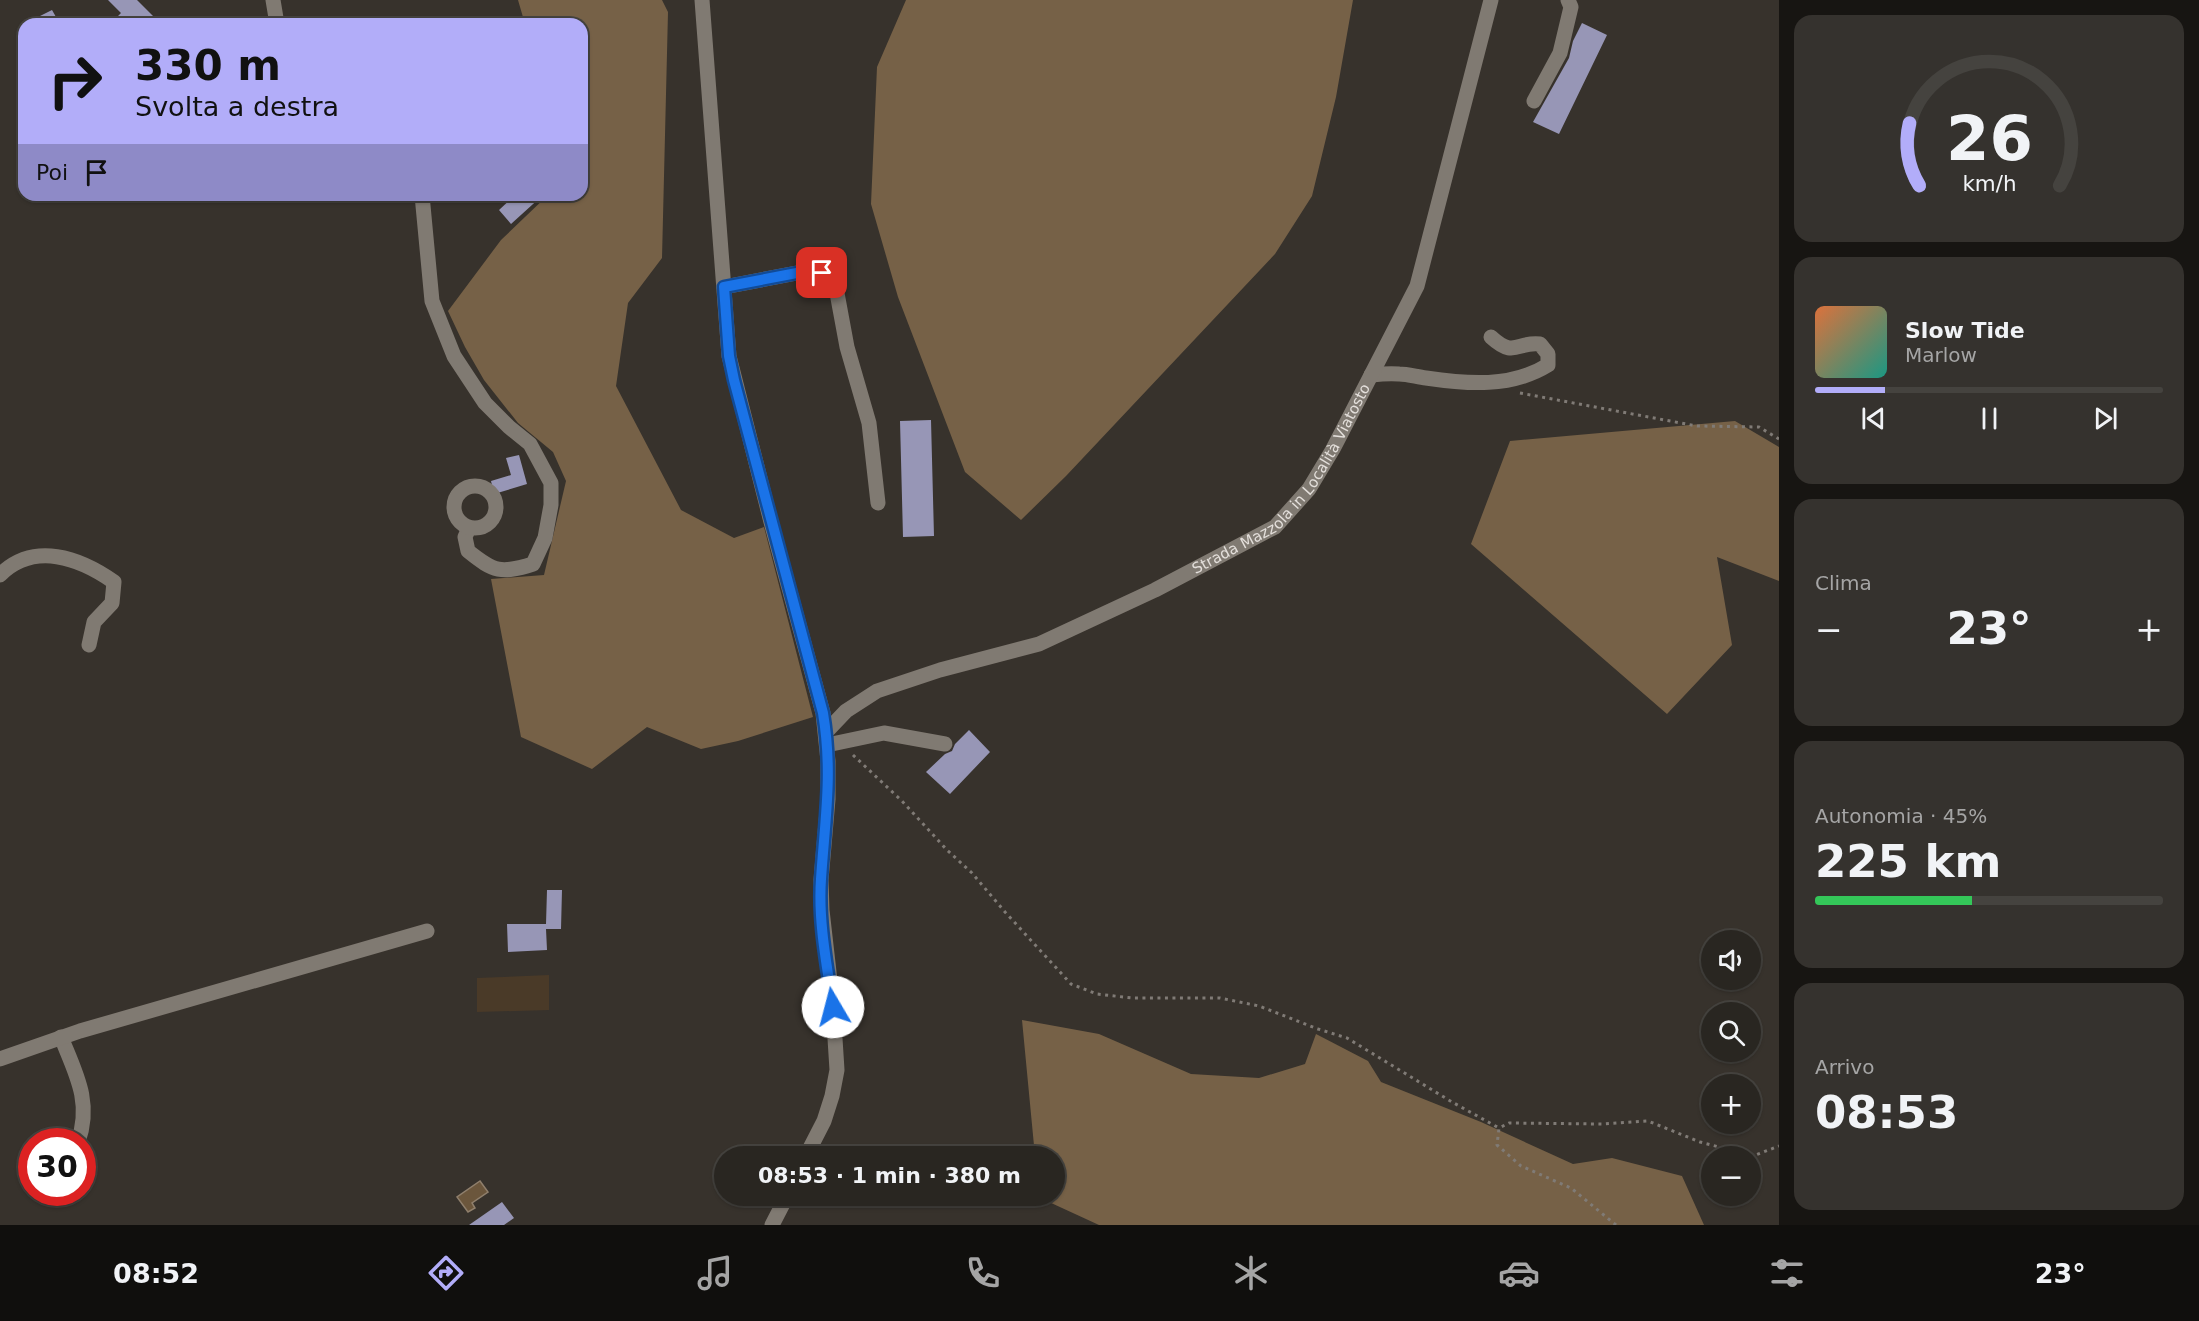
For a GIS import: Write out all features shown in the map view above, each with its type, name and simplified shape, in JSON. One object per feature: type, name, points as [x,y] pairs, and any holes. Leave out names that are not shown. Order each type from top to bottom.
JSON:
[{"type":"street","points":[[273,0],[276,18]]},
{"type":"street","points":[[702,0],[729,356],[830,740],[828,799],[820,880],[837,1070],[824,1121],[811,1146]]},
{"type":"street","name":"Strada Mazzola in Località Viatosto","points":[[830,740],[846,711],[877,691],[940,670],[1039,644],[1155,590],[1275,527],[1310,489],[1417,286],[1491,0]]},
{"type":"street","points":[[1534,101],[1560,53],[1571,7],[1568,0]]},
{"type":"street","points":[[424,201],[432,301],[454,356],[485,403],[530,444],[551,483],[545,538],[533,564],[510,571],[487,567],[468,551],[465,537],[470,528]]},
{"type":"street","points":[[724,287],[802,272],[822,273],[837,294],[847,347],[869,423],[878,503]]},
{"type":"street","points":[[1371,375],[1400,374],[1468,383],[1495,382],[1536,372],[1548,365],[1548,354],[1540,344],[1530,343],[1520,349],[1510,348],[1500,345],[1491,337]]},
{"type":"street","points":[[0,575],[8,567],[26,558],[50,554],[93,567],[114,582],[112,603],[94,622],[89,645]]},
{"type":"street","points":[[830,740],[884,733],[945,744]]},
{"type":"street","points":[[0,1059],[61,1037],[427,931]]},
{"type":"street","points":[[61,1037],[77,1078],[85,1112],[81,1128]]},
{"type":"street","points":[[772,1225],[782,1206]]},
{"type":"path","points":[[1515,392],[1697,426],[1759,427],[1779,439]]},
{"type":"path","points":[[830,740],[871,771],[902,801],[946,850],[972,873],[1071,984],[1097,994],[1132,998],[1220,998],[1259,1006],[1347,1038],[1499,1128]]},
{"type":"path","points":[[1499,1128],[1509,1123],[1602,1124],[1648,1121],[1700,1142],[1753,1156],[1779,1146]]},
{"type":"path","points":[[1499,1128],[1497,1145],[1521,1166],[1571,1188],[1616,1225]]},
{"type":"shaded area","points":[[518,0],[662,0],[668,12],[662,258],[628,303],[616,386],[681,510],[734,538],[764,527],[813,717],[738,741],[701,749],[647,727],[592,769],[521,737],[491,579],[544,575],[566,481],[553,452],[518,423],[484,380],[448,311],[501,240],[542,201],[588,201],[588,18],[523,18]]},
{"type":"shaded area","points":[[906,0],[1353,0],[1336,97],[1312,196],[1275,254],[1066,476],[1021,520],[965,472],[898,297],[871,204],[877,67]]},
{"type":"shaded area","points":[[1735,421],[1779,447],[1779,581],[1717,557],[1732,645],[1667,714],[1471,544],[1510,441]]},
{"type":"shaded area","points":[[549,975],[549,1010],[477,1012],[477,978]]},
{"type":"shaded area","points":[[1022,1020],[1099,1034],[1191,1074],[1259,1078],[1305,1064],[1316,1034],[1368,1061],[1381,1082],[1481,1122],[1573,1164],[1612,1158],[1682,1176],[1704,1225],[1099,1225],[1058,1206],[1065,1206],[1065,1146],[1034,1146]]},
{"type":"shaded area","points":[[480,1181],[488,1192],[472,1203],[475,1208],[468,1212],[457,1197]]},
{"type":"building","points":[[108,0],[137,0],[155,18],[116,18],[121,13]]},
{"type":"building","points":[[52,10],[57,18],[36,18]]},
{"type":"building","points":[[1582,23],[1607,35],[1559,134],[1533,122],[1569,58],[1573,41]]},
{"type":"building","points":[[509,201],[536,201],[511,224],[499,210]]},
{"type":"building","points":[[931,420],[934,536],[903,537],[900,421]]},
{"type":"building","points":[[519,455],[527,484],[494,494],[491,481],[511,475],[506,458]]},
{"type":"building","points":[[969,730],[990,752],[950,794],[926,772],[945,754],[952,751],[955,744]]},
{"type":"building","points":[[547,890],[562,890],[561,929],[546,929],[547,950],[508,952],[507,924],[546,924]]},
{"type":"building","points":[[502,1202],[514,1218],[504,1225],[469,1225]]},
{"type":"route","points":[[822,273],[802,272],[724,287],[729,356],[734,380],[823,713],[826,732],[828,799],[820,880],[826,958],[833,1007]]}]
